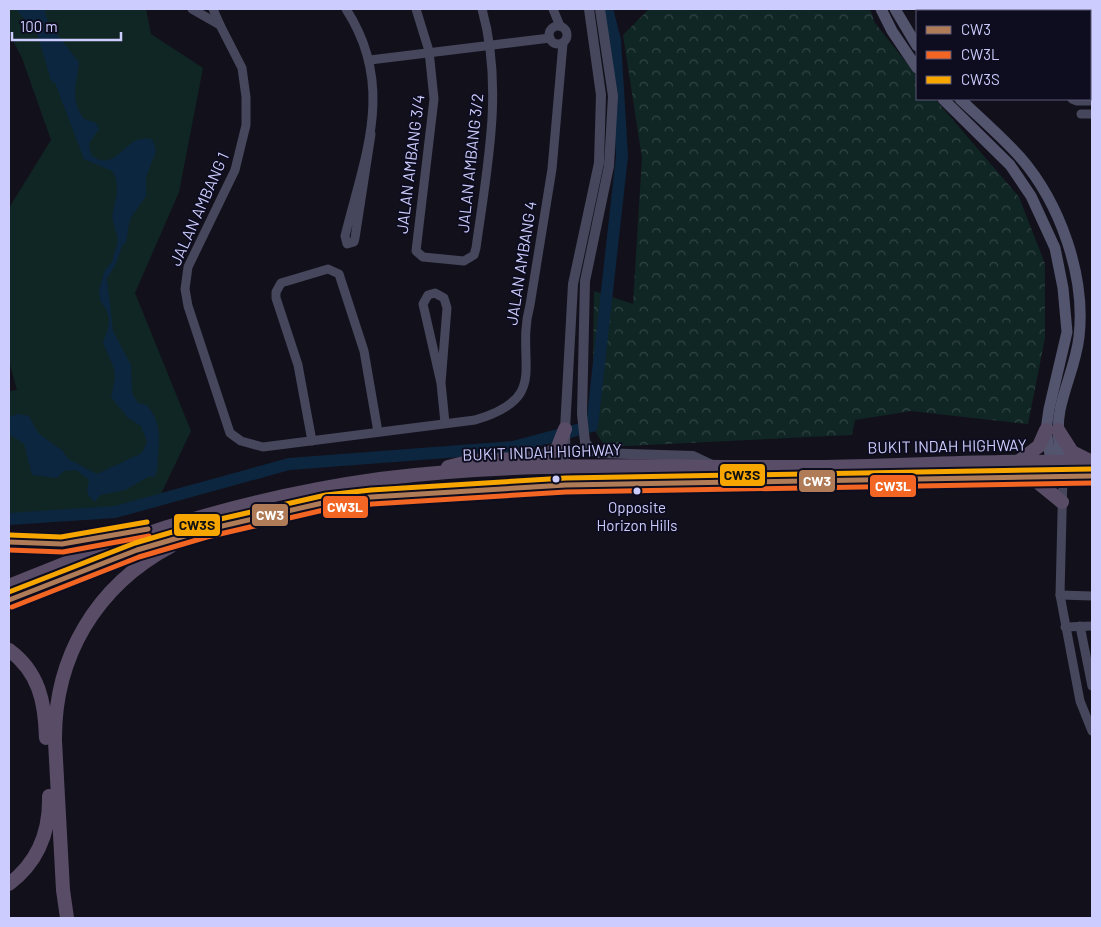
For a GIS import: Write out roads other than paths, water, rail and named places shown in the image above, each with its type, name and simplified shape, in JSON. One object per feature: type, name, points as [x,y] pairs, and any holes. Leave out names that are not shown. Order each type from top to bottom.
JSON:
[{"type":"highway","points":[[423,474],[472,461],[540,458],[557,449],[565,429]]},
{"type":"highway","points":[[1018,462],[1039,446],[1052,430],[1072,452],[1092,463]]},
{"type":"highway","name":"BUKIT INDAH HIGHWAY","points":[[9,586],[120,542],[182,522],[302,492],[423,474],[565,467],[717,467],[1018,462],[1059,477],[1092,463]]},
{"type":"highway","points":[[1029,476],[1059,477]]},
{"type":"highway","name":"BUKIT INDAH HIGHWAY","points":[[9,600],[136,550],[206,530],[327,502],[371,497],[566,485],[1092,476]]},
{"type":"highway","points":[[9,542],[34,546],[63,545],[182,522]]},
{"type":"highway","points":[[66,918],[55,722],[60,686],[69,656],[86,622],[114,588],[157,554],[206,530]]},
{"type":"highway","points":[[9,650],[30,671],[42,698],[46,724],[49,809],[47,829],[38,853],[26,870],[9,884]]},
{"type":"main road","points":[[881,9],[892,31],[916,67]]},
{"type":"main road","points":[[895,9],[916,44]]},
{"type":"main road","points":[[944,100],[1010,165],[1032,196],[1055,248],[1063,288],[1067,332],[1049,409],[1059,477]]},
{"type":"main road","points":[[961,100],[1020,158],[1043,189],[1059,222],[1073,265],[1077,285],[1079,335],[1075,362],[1052,430]]},
{"type":"street","points":[[192,9],[220,25]]},
{"type":"street","name":"JALAN AMBANG 1","points":[[213,9],[242,68],[246,96],[246,125],[235,170],[192,258],[185,289],[188,306],[230,433]]},
{"type":"street","points":[[346,9],[362,36],[370,60],[374,97],[371,134],[355,238],[354,242],[347,244],[345,236],[371,134]]},
{"type":"street","name":"JALAN AMBANG 3/4","points":[[416,9],[429,51],[433,80],[433,116],[416,251]]},
{"type":"street","name":"JALAN AMBANG 3/2","points":[[416,251],[423,257],[464,261],[474,255],[493,120],[494,82],[490,45],[482,9]]},
{"type":"street","points":[[550,38],[555,43],[563,43],[567,34],[560,26],[553,9]]},
{"type":"street","points":[[566,485],[565,429],[573,284],[599,164],[601,95],[589,9]]},
{"type":"street","points":[[600,9],[613,96],[609,166],[585,281],[582,414],[585,442],[590,449],[598,453],[693,456],[717,467]]},
{"type":"street","points":[[550,38],[552,30],[560,26]]},
{"type":"street","points":[[370,60],[429,51],[550,38]]},
{"type":"street","name":"JALAN AMBANG 4","points":[[230,433],[241,441],[263,447],[475,420],[496,414],[512,404],[524,385],[525,324],[530,305],[552,169],[563,43]]},
{"type":"street","points":[[1073,100],[1092,101]]},
{"type":"street","points":[[1081,114],[1092,114]]},
{"type":"street","points":[[312,441],[298,365],[276,298],[278,287],[281,283],[328,269],[339,274],[364,351],[378,432]]},
{"type":"street","points":[[441,383],[447,308],[444,298],[435,293],[428,295],[423,304],[441,383],[445,423]]},
{"type":"street","points":[[1059,477],[1060,595],[1064,626],[1080,701],[1092,731]]},
{"type":"street","points":[[1060,595],[1092,596]]},
{"type":"street","points":[[1064,626],[1092,626]]},
{"type":"street","points":[[1080,626],[1092,686]]},
{"type":"water","points":[[16,9],[44,9],[49,24],[79,62],[75,98],[79,112],[84,119],[96,123],[99,129],[89,143],[91,155],[101,160],[108,160],[115,157],[135,141],[143,139],[153,140],[156,151],[146,177],[146,196],[130,219],[126,242],[122,246],[116,264],[107,279],[113,331],[131,365],[132,393],[138,403],[147,405],[157,423],[159,441],[156,475],[154,478],[150,476],[125,490],[100,495],[95,502],[88,492],[89,480],[76,470],[64,471],[57,478],[32,475],[24,444],[9,434],[9,417],[18,414],[29,416],[38,433],[63,451],[68,459],[97,474],[142,453],[147,442],[141,426],[128,418],[111,397],[115,379],[114,368],[103,343],[109,319],[107,311],[100,300],[99,290],[105,270],[112,262],[118,240],[112,217],[117,193],[116,178],[112,171],[84,159],[55,83],[51,81],[38,36]]},
{"type":"waterway","points":[[9,519],[115,512],[289,464],[513,447],[592,426],[622,156],[615,40],[607,9]]},
{"type":"place","name":"Opposite Horizon Hills","points":[[637,491]]}]
